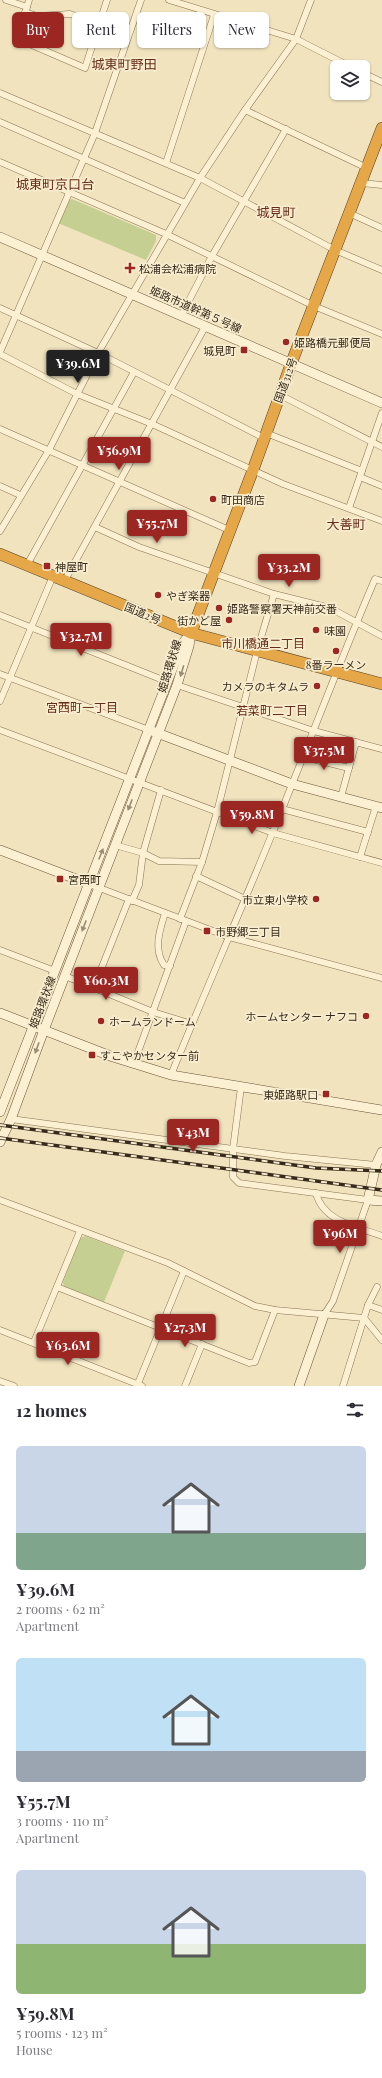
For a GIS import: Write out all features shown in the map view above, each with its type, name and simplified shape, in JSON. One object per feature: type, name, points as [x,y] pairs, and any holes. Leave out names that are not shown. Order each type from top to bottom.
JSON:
[{"type":"highway","name":"国道312号","points":[[191,633],[253,470],[290,364],[314,306],[382,128]]},
{"type":"highway","name":"国道2号","points":[[0,554],[191,633],[382,684]]},
{"type":"street","points":[[6,0],[37,16],[72,15]]},
{"type":"street","points":[[28,0],[18,39],[85,68],[91,48]]},
{"type":"street","points":[[102,12],[106,0]]},
{"type":"street","points":[[141,0],[95,133],[0,353],[77,394],[152,424],[283,484],[382,521]]},
{"type":"street","points":[[166,163],[214,15],[169,0]]},
{"type":"street","points":[[0,532],[20,495],[49,450],[98,353],[166,234],[200,178],[245,110],[296,39],[311,0]]},
{"type":"street","points":[[269,31],[296,39],[337,60]]},
{"type":"street","points":[[370,76],[382,82]]},
{"type":"street","points":[[0,93],[200,178],[335,250],[382,270]]},
{"type":"street","points":[[245,110],[367,168]]},
{"type":"street","points":[[0,122],[185,203]]},
{"type":"street","points":[[181,316],[212,256],[286,129]]},
{"type":"street","points":[[0,162],[166,234],[314,306],[382,334]]},
{"type":"street","points":[[361,183],[382,185]]},
{"type":"street","points":[[349,214],[382,228]]},
{"type":"street","name":"姫路市道幹第５号線","points":[[0,237],[382,404]]},
{"type":"street","points":[[0,308],[17,314],[98,353],[171,392],[265,435],[361,474],[382,486]]},
{"type":"street","points":[[65,580],[171,392],[205,327]]},
{"type":"street","points":[[27,565],[134,372]]},
{"type":"street","points":[[280,395],[382,447]]},
{"type":"street","points":[[349,508],[382,413]]},
{"type":"street","points":[[0,429],[229,530]]},
{"type":"street","points":[[0,486],[20,495]]},
{"type":"street","points":[[95,527],[139,547],[274,594],[330,608],[382,636]]},
{"type":"street","points":[[0,700],[53,576]]},
{"type":"street","points":[[171,1075],[304,757],[356,623],[375,579],[382,581]]},
{"type":"street","points":[[134,1063],[170,966],[196,876],[202,862],[217,812],[257,651],[274,594]]},
{"type":"street","points":[[0,615],[173,684],[314,731],[382,749]]},
{"type":"street","name":"姫路環状線","points":[[0,1112],[89,884],[135,780],[173,684],[182,644],[191,633]]},
{"type":"street","points":[[0,674],[292,784],[379,807],[368,832],[360,857]]},
{"type":"street","points":[[0,730],[272,833],[382,863]]},
{"type":"street","points":[[340,797],[356,742]]},
{"type":"street","points":[[304,757],[348,768]]},
{"type":"street","name":"姫路環状線","points":[[0,1142],[11,1119],[115,845],[135,780]]},
{"type":"street","points":[[94,987],[130,900],[139,885],[143,853],[161,790]]},
{"type":"street","points":[[282,809],[368,832]]},
{"type":"street","points":[[115,845],[143,853],[159,861],[202,862]]},
{"type":"street","points":[[0,850],[229,937],[382,978]]},
{"type":"street","points":[[196,876],[245,899]]},
{"type":"street","points":[[165,913],[158,934],[160,959],[164,965],[170,966]]},
{"type":"street","points":[[0,950],[55,971]]},
{"type":"street","points":[[65,976],[153,1012],[192,1024]]},
{"type":"street","points":[[0,1013],[134,1063],[171,1075],[382,1110]]},
{"type":"street","points":[[241,1087],[233,1149],[233,1177],[239,1183],[382,1201]]},
{"type":"street","points":[[11,1119],[233,1149],[376,1165]]},
{"type":"street","points":[[299,1386],[324,1315],[333,1301],[368,1200],[376,1165],[382,1152]]},
{"type":"street","points":[[316,1193],[319,1204],[324,1211],[339,1221],[382,1236]]},
{"type":"street","points":[[0,1200],[168,1263],[255,1306],[275,1310],[364,1318],[382,1340]]},
{"type":"street","points":[[34,1342],[80,1231]]},
{"type":"street","points":[[0,1330],[34,1342],[139,1385],[160,1328],[184,1271]]},
{"type":"street","points":[[57,1287],[249,1363],[255,1362],[275,1310]]},
{"type":"street","points":[[343,1386],[368,1305],[377,1287]]},
{"type":"street","points":[[368,1305],[382,1310]]},
{"type":"street","points":[[185,1386],[202,1344]]},
{"type":"street","points":[[0,1380],[14,1386]]},
{"type":"green space","points":[[72,199],[156,235],[156,241],[146,260],[58,223],[69,200]]},
{"type":"green space","points":[[85,1236],[125,1251],[104,1302],[64,1287],[63,1282],[80,1238]]},
{"type":"railway","points":[[0,1125],[316,1168],[382,1171]]},
{"type":"railway","points":[[0,1138],[382,1190]]},
{"type":"place","name":"松浦会松浦病院","points":[[130,268]]},
{"type":"place","name":"姫路橋元郵便局","points":[[286,342]]},
{"type":"place","name":"城見町","points":[[244,350]]},
{"type":"place","name":"町田商店","points":[[213,499]]},
{"type":"place","name":"神屋町","points":[[47,566]]},
{"type":"place","name":"やぎ楽器","points":[[158,595]]},
{"type":"place","name":"姫路警察署天神前交番","points":[[219,608]]},
{"type":"place","name":"街かど屋","points":[[229,620]]},
{"type":"place","name":"味園","points":[[316,630]]},
{"type":"place","name":"8番ラーメン","points":[[336,651]]},
{"type":"place","name":"カメラのキタムラ","points":[[317,686]]},
{"type":"place","name":"宮西町","points":[[60,879]]},
{"type":"place","name":"市立東小学校","points":[[316,899]]},
{"type":"place","name":"市野郷三丁目","points":[[207,931]]},
{"type":"place","name":"ホームセンター ナフコ","points":[[366,1016]]},
{"type":"place","name":"ホームランドーム","points":[[101,1021]]},
{"type":"place","name":"すこやかセンター前","points":[[92,1055]]},
{"type":"place","name":"東姫路駅口","points":[[326,1094]]},
{"type":"district","name":"城東町野田","points":[[124,63]]},
{"type":"district","name":"城東町京口台","points":[[55,183]]},
{"type":"district","name":"城見町","points":[[276,211]]},
{"type":"district","name":"大善町","points":[[346,523]]},
{"type":"district","name":"市川橋通二丁目","points":[[263,643]]},
{"type":"district","name":"宮西町一丁目","points":[[82,707]]},
{"type":"district","name":"若菜町二丁目","points":[[272,710]]}]
